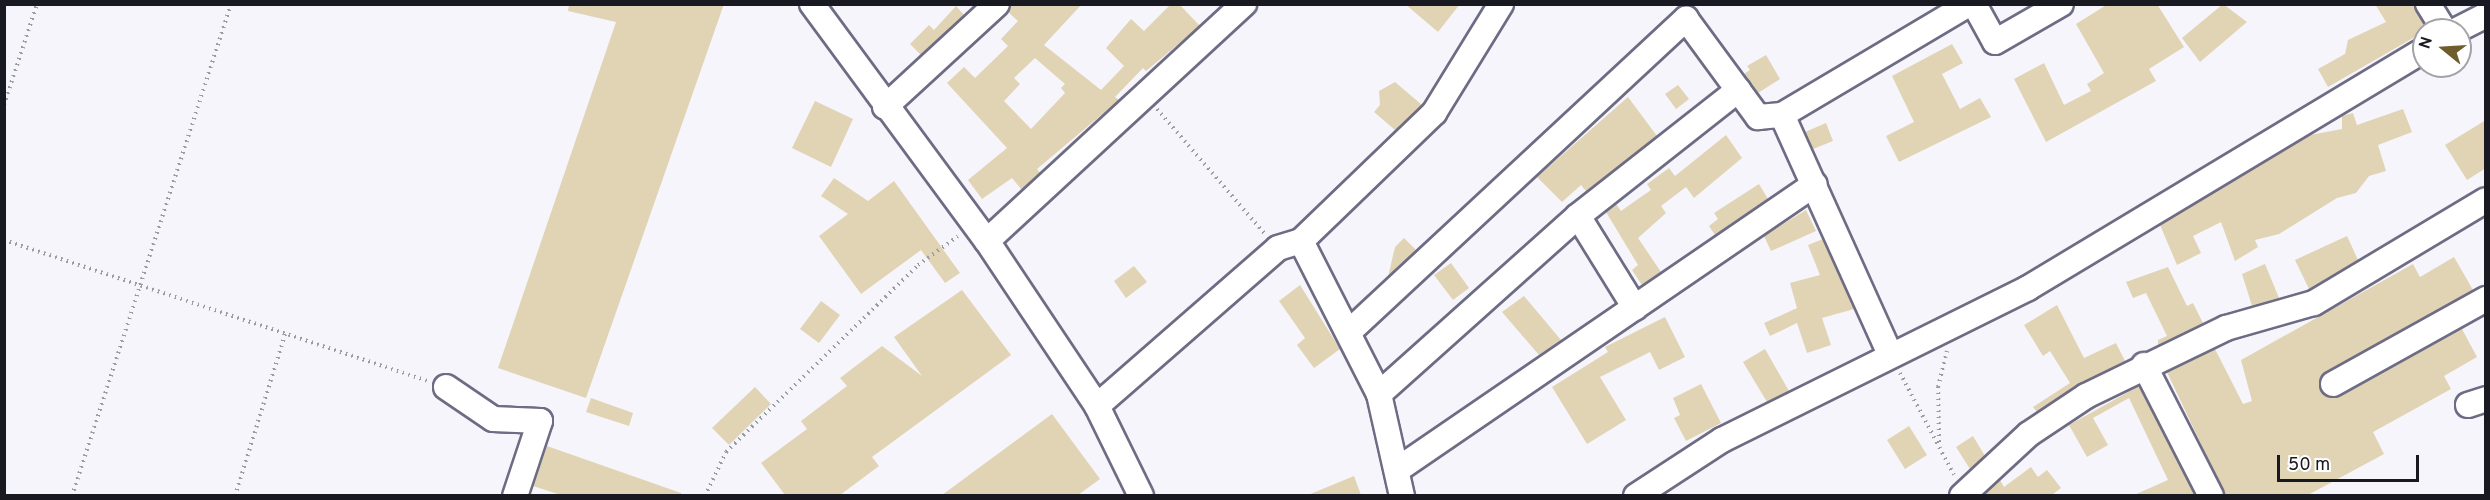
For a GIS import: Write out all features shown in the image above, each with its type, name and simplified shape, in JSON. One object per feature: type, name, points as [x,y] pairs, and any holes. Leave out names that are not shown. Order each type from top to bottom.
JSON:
[{"type":"street","points":[[812,4],[885,107],[980,233],[1097,406],[1141,495]]},
{"type":"street","points":[[885,107],[997,4]]},
{"type":"street","points":[[980,233],[1147,98],[1244,4]]},
{"type":"street","points":[[1097,406],[1278,248],[1301,241],[1434,113],[1501,4]]},
{"type":"street","points":[[1350,331],[1686,19],[1758,117],[1782,115],[1969,4]]},
{"type":"street","points":[[1974,4],[1995,42],[2061,4]]},
{"type":"street","points":[[2428,4],[2437,18]]},
{"type":"street","points":[[2472,22],[2486,15]]},
{"type":"street","points":[[1636,495],[1722,440],[1890,354],[1953,326],[2104,245],[2412,57]]},
{"type":"street","points":[[1379,394],[1578,216],[1738,90]]},
{"type":"street","points":[[1782,115],[1890,354]]},
{"type":"street","points":[[1397,470],[1815,184]]},
{"type":"street","points":[[1963,495],[2029,434],[2086,396],[2144,365],[2226,328],[2314,303],[2486,200]]},
{"type":"street","points":[[1578,216],[1635,308]]},
{"type":"street","points":[[1301,241],[1350,331],[1379,394],[1402,495]]},
{"type":"street","points":[[2333,384],[2486,299]]},
{"type":"street","points":[[2144,365],[2211,495]]},
{"type":"street","points":[[446,387],[493,419],[540,421],[515,495]]},
{"type":"path","points":[[4,105],[37,4]]},
{"type":"path","points":[[72,495],[231,4]]},
{"type":"path","points":[[1147,98],[1278,248]]},
{"type":"path","points":[[705,495],[726,452],[918,265],[980,233]]},
{"type":"path","points":[[4,240],[446,387]]},
{"type":"path","points":[[1939,442],[1938,387],[1953,326]]},
{"type":"path","points":[[235,495],[285,334]]},
{"type":"path","points":[[1890,354],[1939,442],[1963,495]]},
{"type":"building","points":[[569,4],[724,4],[586,398],[498,368],[616,22],[568,11]]},
{"type":"building","points":[[1011,4],[1082,4],[1044,45],[1101,90],[1124,66],[1106,48],[1131,19],[1144,31],[1171,4],[1179,4],[1200,26],[1146,71],[1143,68],[1115,97],[1119,100],[1037,169],[1040,173],[1022,190],[1012,178],[982,199],[968,180],[1007,148],[947,83],[964,67],[975,78],[1008,46],[1001,39],[1018,21],[1008,12]],"holes":[[[1035,58],[1065,84],[1061,88],[1065,93],[1031,129],[1004,101],[1020,84],[1014,78]]]},
{"type":"building","points":[[1405,4],[1460,4],[1438,32]]},
{"type":"building","points":[[2108,4],[2157,4],[2184,47],[2149,69],[2156,81],[2046,142],[2014,79],[2044,63],[2064,105],[2091,91],[2087,84],[2104,73],[2076,24]]},
{"type":"building","points":[[2223,4],[2247,22],[2200,62],[2182,38]]},
{"type":"building","points":[[2375,4],[2414,4],[2421,18],[2412,18],[2412,39],[2328,87],[2318,69],[2345,54],[2348,40],[2386,22]]},
{"type":"building","points":[[956,6],[964,15],[921,55],[910,44],[929,25],[934,30]]},
{"type":"building","points":[[1952,44],[1963,63],[1942,74],[1960,109],[1980,98],[1991,117],[1899,162],[1886,136],[1914,122],[1892,76]]},
{"type":"building","points":[[1766,55],[1780,79],[1758,93],[1744,74],[1750,70],[1747,66]]},
{"type":"building","points":[[1395,82],[1422,105],[1395,130],[1374,112],[1380,105],[1379,91]]},
{"type":"building","points":[[1678,85],[1689,99],[1676,109],[1665,94]]},
{"type":"building","points":[[1628,97],[1657,136],[1586,191],[1581,185],[1562,202],[1537,177]]},
{"type":"building","points":[[815,101],[853,119],[831,167],[792,148]]},
{"type":"building","points":[[2403,109],[2412,132],[2378,145],[2386,171],[2369,176],[2356,193],[2337,198],[2279,234],[2255,240],[2258,247],[2235,261],[2221,222],[2193,236],[2201,253],[2177,265],[2160,225],[2310,135],[2342,129],[2342,116],[2353,113],[2357,125]]},
{"type":"building","points":[[2486,120],[2486,168],[2467,180],[2445,145]]},
{"type":"building","points":[[1826,123],[1833,141],[1813,149],[1805,132]]},
{"type":"building","points":[[1726,135],[1742,158],[1694,198],[1686,187],[1661,206],[1666,213],[1638,238],[1661,272],[1642,285],[1632,270],[1638,265],[1606,212],[1616,204],[1621,211],[1651,190],[1647,184],[1669,168],[1675,176]]},
{"type":"building","points":[[834,178],[868,201],[894,181],[960,273],[945,283],[921,250],[861,294],[819,236],[848,214],[821,196]]},
{"type":"building","points":[[1759,184],[1768,199],[1715,235],[1709,226],[1718,219],[1714,213]]},
{"type":"building","points":[[1806,210],[1816,231],[1771,251],[1764,236]]},
{"type":"building","points":[[2347,236],[2358,260],[2309,289],[2295,260]]},
{"type":"building","points":[[1404,238],[1416,250],[1388,277],[1395,247]]},
{"type":"building","points":[[1823,239],[1854,309],[1822,318],[1831,345],[1807,353],[1797,323],[1770,336],[1764,323],[1797,308],[1790,283],[1820,275],[1808,245]]},
{"type":"building","points":[[2454,257],[2473,290],[2326,372],[2319,383],[2325,396],[2339,397],[2462,329],[2477,357],[2444,376],[2451,389],[2373,432],[2384,454],[2308,495],[2225,495],[2167,372],[2215,349],[2243,404],[2252,401],[2241,360],[2413,264],[2420,277]]},
{"type":"building","points":[[1451,263],[1469,288],[1453,300],[1434,275]]},
{"type":"building","points":[[2265,264],[2279,298],[2252,306],[2242,274]]},
{"type":"building","points":[[1134,266],[1147,282],[1126,298],[1114,281]]},
{"type":"building","points":[[2168,267],[2187,306],[2193,303],[2203,323],[2158,345],[2158,340],[2167,336],[2146,293],[2133,298],[2126,282]]},
{"type":"building","points":[[1300,285],[1340,349],[1314,368],[1297,345],[1305,338],[1279,301]]},
{"type":"building","points":[[962,290],[1011,355],[872,457],[879,466],[840,495],[785,495],[761,463],[807,429],[801,421],[847,386],[840,378],[882,346],[922,376],[894,337]]},
{"type":"building","points":[[1524,296],[1561,340],[1539,355],[1502,312]]},
{"type":"building","points":[[821,301],[840,315],[819,343],[800,329]]},
{"type":"building","points":[[2057,305],[2084,358],[2116,343],[2125,361],[2037,412],[2033,407],[2070,383],[2050,351],[2043,356],[2024,325]]},
{"type":"building","points":[[1665,317],[1685,357],[1659,370],[1650,352],[1600,377],[1626,420],[1587,444],[1552,387],[1608,352],[1605,347]]},
{"type":"building","points":[[1765,349],[1789,391],[1767,402],[1743,362]]},
{"type":"building","points":[[1701,384],[1721,423],[1686,441],[1674,418],[1680,415],[1673,398]]},
{"type":"building","points":[[2139,386],[2195,495],[2134,495],[2168,480],[2129,398],[2093,418],[2108,445],[2087,457],[2069,425]]},
{"type":"building","points":[[755,387],[771,404],[729,445],[712,428]]},
{"type":"building","points":[[591,398],[633,413],[629,426],[586,412]]},
{"type":"building","points":[[1052,414],[1100,479],[1078,495],[942,495]]},
{"type":"building","points":[[1909,426],[1927,455],[1905,469],[1887,440]]},
{"type":"building","points":[[1973,436],[1985,456],[1970,469],[1956,447]]},
{"type":"building","points":[[547,446],[681,493],[681,495],[561,495],[533,486]]},
{"type":"building","points":[[2031,467],[2038,477],[2047,470],[2061,488],[2052,495],[1985,494],[2000,480],[2004,487]]},
{"type":"building","points":[[1354,476],[1361,495],[1308,495]]}]
